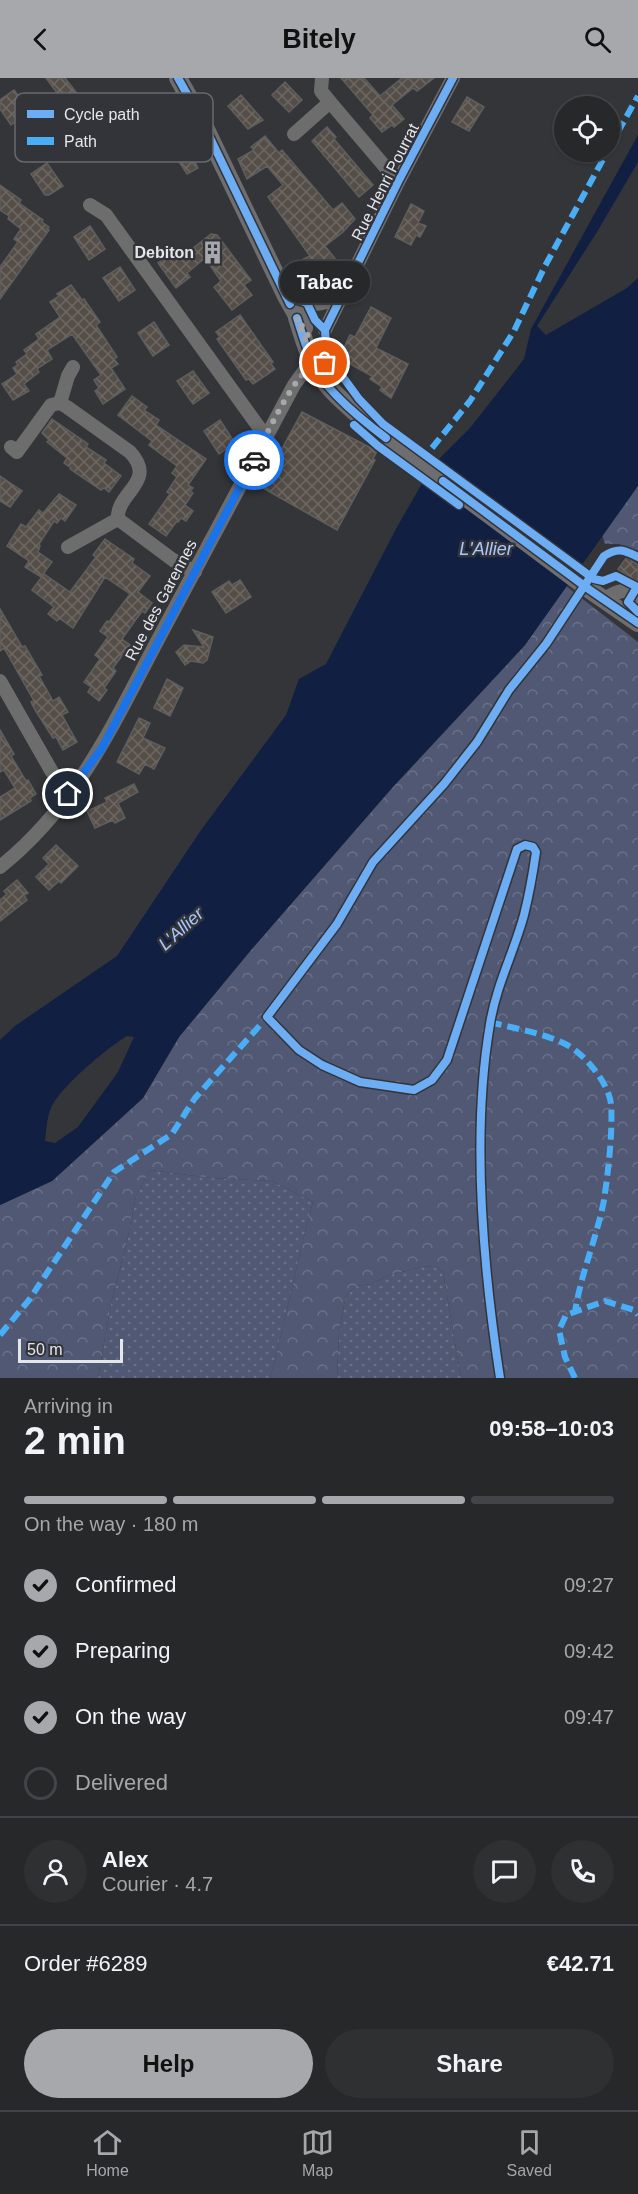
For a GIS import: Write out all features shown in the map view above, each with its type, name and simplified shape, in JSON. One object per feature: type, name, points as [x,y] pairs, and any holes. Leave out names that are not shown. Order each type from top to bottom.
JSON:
[{"type":"main road","points":[[178,78],[186,93]]},
{"type":"main road","points":[[213,144],[297,318],[348,402],[374,429]]},
{"type":"main road","points":[[297,318],[314,365],[333,390],[374,429],[638,623]]},
{"type":"street","points":[[322,78],[321,91],[398,182]]},
{"type":"street","name":"Rue Henri Pourrat","points":[[325,330],[398,182],[453,78]]},
{"type":"street","points":[[294,134],[330,102]]},
{"type":"street","points":[[90,204],[106,215],[266,437]]},
{"type":"street","points":[[286,296],[303,303],[322,305],[342,296]]},
{"type":"street","name":"Rue des Garennes","points":[[0,867],[26,846],[49,821],[102,748],[294,385],[307,367],[314,365]]},
{"type":"street","points":[[60,403],[73,367]]},
{"type":"street","points":[[11,447],[17,452],[51,405],[60,403],[130,452],[136,459],[140,474],[137,483],[117,512],[118,519],[173,560],[195,572]]},
{"type":"street","points":[[68,546],[118,519]]},
{"type":"street","points":[[597,595],[623,590],[638,597]]},
{"type":"street","points":[[0,681],[52,772],[68,794]]},
{"type":"green space","points":[[638,473],[638,562],[620,544],[605,544],[600,528]]},
{"type":"green space","points":[[566,586],[638,642],[638,1378],[461,1378],[443,1272],[434,1266],[387,1276],[371,1284],[357,1286],[346,1295],[339,1332],[337,1378],[270,1378],[313,1202],[272,1181],[211,1178],[150,1170],[136,1196],[111,1303],[98,1378],[0,1378],[0,1205],[52,1181],[143,1098],[179,1037],[251,950],[392,788],[525,645]]},
{"type":"green space","points":[[150,1170],[211,1178],[272,1181],[313,1202],[270,1378],[98,1378],[111,1303],[136,1196]]},
{"type":"green space","points":[[434,1266],[443,1272],[461,1378],[337,1378],[339,1332],[346,1295],[357,1286],[371,1284],[387,1276]]},
{"type":"water","name":"L'Allier","points":[[638,135],[638,162],[537,326],[546,335],[627,288],[638,278],[638,486],[525,645],[392,788],[251,950],[179,1037],[143,1098],[52,1181],[0,1205],[0,1040],[15,1026],[117,956],[199,833],[286,715],[299,679],[326,664],[397,527],[432,466],[470,428],[524,359],[531,329]],"holes":[[[127,1036],[134,1037],[118,1072],[78,1127],[55,1143],[45,1141],[51,1108],[56,1099],[108,1049]]]},
{"type":"building","points":[[46,78],[65,78],[76,92],[75,93],[57,93]]},
{"type":"building","points":[[341,78],[364,78],[380,96],[402,78],[434,78],[417,91],[413,88],[392,105],[404,119],[394,127],[392,125],[382,132],[370,118],[373,115]]},
{"type":"building","points":[[285,82],[302,100],[289,112],[272,95]]},
{"type":"building","points":[[14,90],[16,93],[15,122],[11,125],[0,109],[0,100]]},
{"type":"building","points":[[241,95],[263,120],[248,129],[228,106]]},
{"type":"building","points":[[467,97],[484,107],[469,131],[452,122]]},
{"type":"building","points":[[327,127],[336,137],[334,139],[373,185],[359,197],[312,141]]},
{"type":"building","points":[[265,136],[279,153],[282,150],[333,210],[342,203],[355,219],[325,246],[340,265],[308,280],[299,261],[310,256],[268,197],[283,185],[267,166],[247,179],[238,159],[254,150],[251,147]]},
{"type":"building","points":[[179,162],[195,162],[198,168],[187,174]]},
{"type":"building","points":[[47,163],[63,186],[45,195],[31,174]]},
{"type":"building","points":[[0,185],[21,200],[19,203],[43,220],[42,222],[49,227],[47,229],[49,230],[0,299],[0,267],[18,242],[14,239],[21,229],[0,210]]},
{"type":"building","points":[[411,204],[424,211],[418,223],[426,226],[420,237],[416,235],[411,245],[395,237]]},
{"type":"building","points":[[90,226],[105,249],[89,260],[74,237]]},
{"type":"building","points":[[211,234],[217,235],[251,280],[244,285],[252,295],[232,310],[214,287],[221,281],[205,258],[187,273],[190,277],[176,288],[158,263],[173,252],[178,260]]},
{"type":"building","points":[[120,267],[135,290],[119,301],[103,278]]},
{"type":"building","points":[[71,285],[100,322],[96,325],[117,357],[114,359],[118,364],[111,368],[125,389],[103,404],[95,391],[99,388],[94,380],[101,375],[72,334],[47,350],[52,359],[37,369],[39,372],[24,384],[29,391],[13,400],[2,384],[17,374],[13,368],[18,365],[16,362],[27,354],[24,350],[39,339],[36,334],[60,317],[50,302],[59,296],[57,294]]},
{"type":"building","points":[[371,307],[391,318],[376,348],[408,364],[391,398],[380,390],[382,387],[370,379],[372,376],[339,358],[350,335],[355,337]]},
{"type":"building","points":[[240,315],[273,362],[271,364],[275,369],[253,384],[249,379],[246,380],[217,339],[220,337],[216,332]]},
{"type":"building","points":[[154,322],[169,345],[153,356],[138,333]]},
{"type":"building","points":[[193,371],[209,393],[193,404],[177,381]]},
{"type":"building","points":[[132,396],[147,407],[144,410],[159,420],[156,425],[206,459],[188,485],[193,488],[190,491],[193,493],[185,505],[193,511],[186,521],[181,518],[177,521],[166,536],[149,524],[170,494],[167,492],[177,477],[172,473],[177,466],[149,445],[152,441],[118,415]]},
{"type":"building","points":[[302,412],[377,451],[373,459],[375,460],[337,530],[261,487]]},
{"type":"building","points":[[52,419],[88,444],[86,447],[106,460],[104,463],[121,476],[109,492],[104,488],[101,490],[70,469],[64,463],[67,458],[47,442],[49,440],[42,433]]},
{"type":"building","points":[[220,420],[235,443],[219,454],[204,431]]},
{"type":"building","points":[[0,476],[22,491],[10,507],[0,501]]},
{"type":"building","points":[[59,494],[76,505],[65,521],[61,518],[57,523],[54,521],[39,544],[38,552],[52,562],[41,577],[25,567],[29,561],[7,546],[21,524],[26,527],[39,510],[43,513]]},
{"type":"building","points":[[105,539],[134,559],[132,563],[150,576],[138,592],[152,603],[145,613],[142,611],[122,639],[130,645],[113,668],[116,671],[104,688],[107,690],[99,701],[88,692],[91,687],[84,682],[100,659],[95,655],[108,637],[100,631],[130,594],[105,577],[73,628],[59,618],[57,621],[48,614],[54,607],[32,590],[44,574],[70,592],[96,557],[93,555]]},
{"type":"building","points":[[627,557],[638,565],[638,583],[618,569]]},
{"type":"building","points":[[240,580],[251,597],[226,613],[212,592],[229,581],[232,585]]},
{"type":"building","points":[[0,609],[22,647],[25,646],[42,675],[39,676],[53,701],[59,697],[68,712],[62,715],[77,742],[63,750],[35,710],[31,702],[34,701],[4,648],[0,651]]},
{"type":"building","points":[[193,630],[213,637],[207,660],[203,663],[191,661],[185,665],[176,652],[184,645],[204,647]]},
{"type":"building","points":[[167,679],[183,688],[170,716],[154,708]]},
{"type":"building","points":[[139,718],[150,723],[143,738],[165,748],[154,769],[145,764],[139,774],[117,762]]},
{"type":"building","points":[[0,730],[14,754],[11,756],[36,794],[30,798],[31,801],[0,820],[0,797],[15,788],[4,770],[0,772]]},
{"type":"building","points":[[134,784],[138,792],[118,803],[125,818],[115,823],[113,820],[95,828],[87,811],[107,802],[105,798]]},
{"type":"building","points":[[56,845],[78,866],[61,883],[59,881],[49,890],[36,877],[49,864],[43,858]]},
{"type":"building","points":[[17,880],[28,893],[24,895],[27,900],[0,921],[0,900],[7,894],[4,891]]},
{"type":"marked path","points":[[620,128],[638,96]]},
{"type":"marked path","points":[[432,448],[470,401],[514,331],[545,266],[602,162]]},
{"type":"marked path","points":[[0,1335],[29,1300],[114,1172],[172,1134],[195,1098],[270,1014]]},
{"type":"marked path","points":[[490,1022],[540,1035],[569,1046],[596,1071],[609,1096],[611,1140],[604,1200],[575,1312]]},
{"type":"marked path","points":[[575,1378],[565,1357],[559,1330],[566,1315],[605,1301],[634,1310],[638,1315]]},
{"type":"cycle path","points":[[178,78],[186,93]]},
{"type":"cycle path","points":[[325,330],[398,182],[453,78]]},
{"type":"cycle path","points":[[213,144],[290,304]]},
{"type":"cycle path","points":[[286,296],[307,303],[315,320],[325,330],[326,347],[340,373],[359,399],[383,424],[594,579],[603,581],[616,576],[637,587],[628,602],[638,612]]},
{"type":"cycle path","points":[[297,318],[306,347],[318,373],[326,384],[355,413],[386,438]]},
{"type":"cycle path","points":[[354,425],[378,446],[459,505]]},
{"type":"cycle path","points":[[443,481],[638,623]]},
{"type":"cycle path","points":[[500,1378],[484,1246],[481,1201],[481,1111],[490,1024],[496,996],[524,915],[536,852],[533,847],[525,845],[517,849],[447,1060],[432,1080],[414,1090],[360,1082],[322,1065],[299,1050],[267,1017],[337,924],[373,862],[444,784],[477,742],[509,690],[546,644],[604,556],[613,551],[621,551],[638,557]]},
{"type":"way so far","points":[[254,460],[294,385],[307,367],[314,365],[297,318],[325,363]]},
{"type":"place","name":"Debiton","points":[[212,252]]},
{"type":"place","name":"Tabac","points":[[325,363]]},
{"type":"route","points":[[68,794],[102,748],[254,460]]}]
